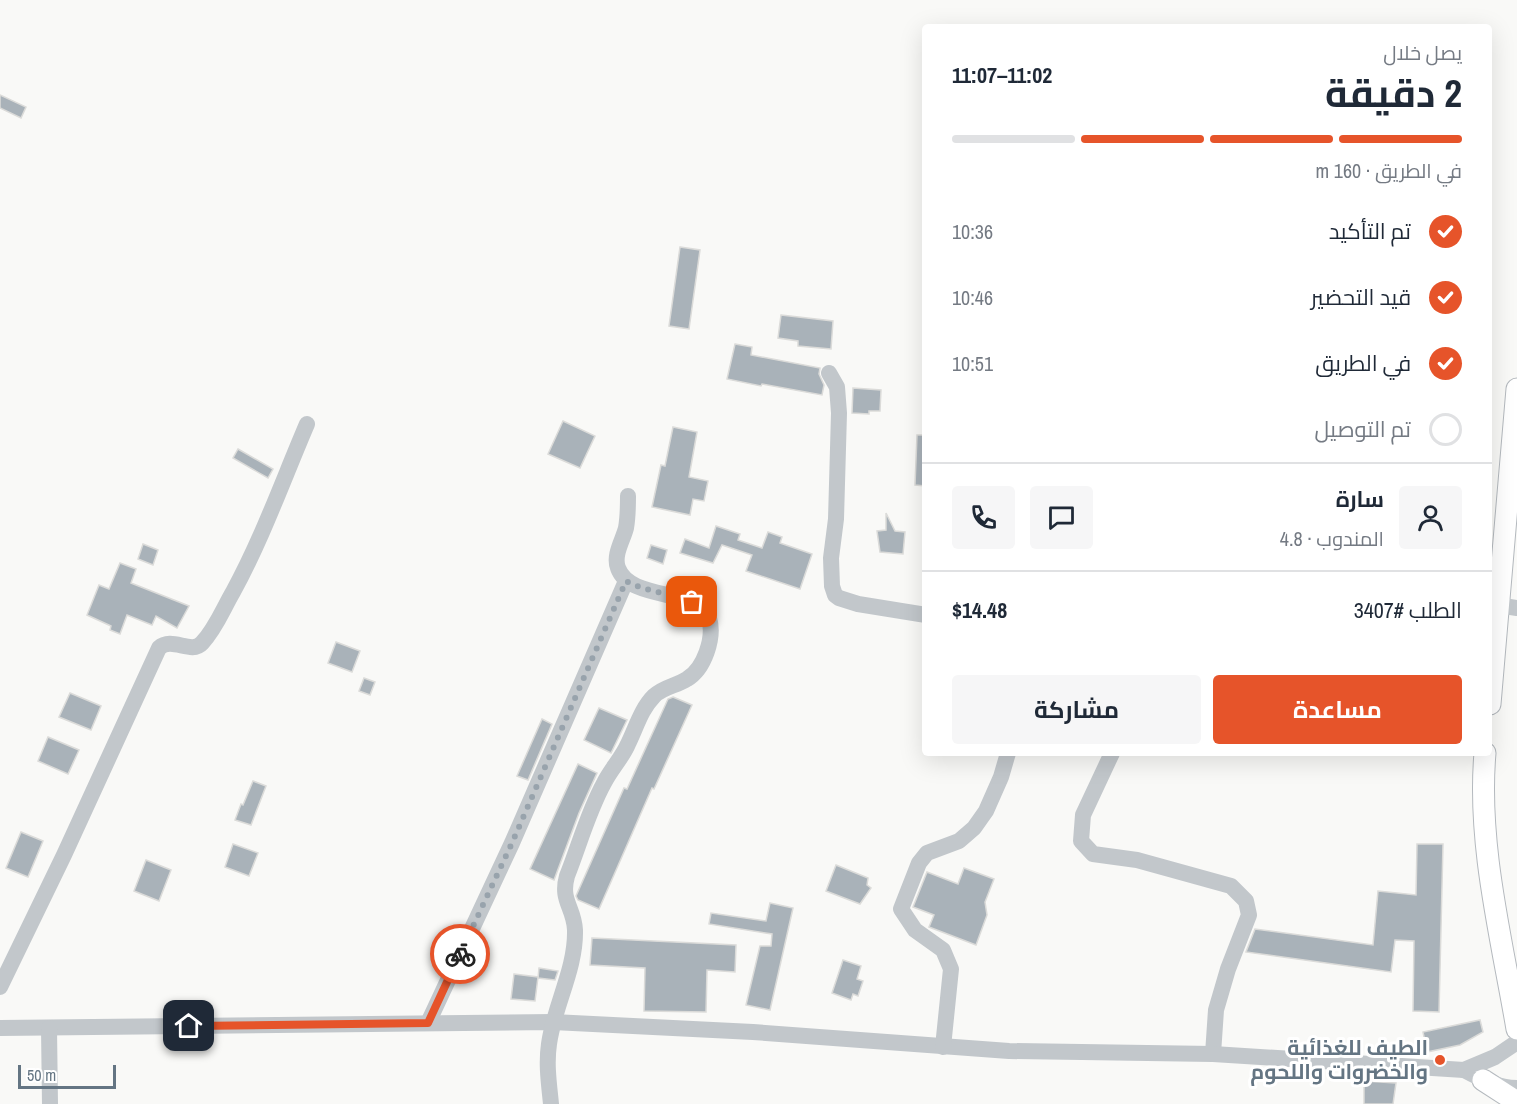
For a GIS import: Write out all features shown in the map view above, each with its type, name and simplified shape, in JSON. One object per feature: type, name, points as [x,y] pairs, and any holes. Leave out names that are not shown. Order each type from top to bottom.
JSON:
[{"type":"main road","points":[[1492,693],[1508,607],[1517,389]]},
{"type":"main road","points":[[1485,756],[1484,802],[1487,844],[1516,1020]]},
{"type":"main road","points":[[1473,1075],[1517,1102]]},
{"type":"street","points":[[829,373],[837,387],[838,413],[836,519],[831,558],[832,586],[835,595],[858,604],[922,614]]},
{"type":"street","points":[[0,987],[64,855],[159,648],[170,643],[200,646],[213,630],[243,575],[307,424]]},
{"type":"street","points":[[551,1104],[548,1053],[575,930],[564,889],[603,783],[628,745],[643,710],[654,696],[667,687],[687,679],[695,672],[704,658],[711,636],[709,616],[702,609],[675,595],[640,588],[626,581],[617,567],[617,555],[629,510],[628,496]]},
{"type":"street","points":[[428,1023],[512,843],[626,581]]},
{"type":"street","points":[[943,1047],[951,969],[943,950],[915,930],[902,909],[919,863],[927,853],[958,841],[974,828],[986,812],[1007,756]]},
{"type":"street","points":[[1111,756],[1083,815],[1081,841],[1093,854],[1137,860],[1231,886],[1246,901],[1249,915],[1228,969],[1216,1010],[1213,1054]]},
{"type":"street","points":[[0,1028],[553,1023],[753,1032],[1009,1051],[1213,1054],[1473,1075],[1505,1087],[1517,1088]]},
{"type":"street","points":[[49,1028],[50,1104]]},
{"type":"street","points":[[1473,1075],[1517,1042]]},
{"type":"building","points":[[0,95],[26,107],[21,118],[0,108]]},
{"type":"building","points":[[680,247],[700,250],[689,329],[669,326]]},
{"type":"building","points":[[781,315],[833,321],[831,349],[798,346],[798,341],[778,338]]},
{"type":"building","points":[[735,344],[752,347],[751,355],[820,368],[819,374],[824,385],[822,395],[727,379]]},
{"type":"building","points":[[853,388],[881,390],[880,411],[869,411],[869,414],[852,413]]},
{"type":"building","points":[[563,421],[595,436],[580,468],[548,454]]},
{"type":"building","points":[[673,427],[697,432],[689,477],[708,481],[704,501],[693,499],[690,515],[652,507],[661,465],[665,466]]},
{"type":"building","points":[[917,435],[922,435],[922,486],[915,485]]},
{"type":"building","points":[[238,449],[273,469],[268,478],[233,458]]},
{"type":"building","points":[[886,513],[895,531],[905,532],[903,554],[880,552],[877,531],[886,530]]},
{"type":"building","points":[[716,526],[740,534],[738,540],[762,548],[768,532],[782,537],[780,543],[812,554],[800,589],[746,571],[752,555],[722,545],[713,563],[680,553],[685,539],[709,548]]},
{"type":"building","points":[[143,544],[158,550],[153,565],[138,559]]},
{"type":"building","points":[[651,545],[667,550],[663,564],[647,558]]},
{"type":"building","points":[[120,563],[136,569],[131,583],[189,606],[177,628],[156,616],[152,625],[127,615],[120,634],[110,630],[111,626],[87,615],[99,585],[109,589]]},
{"type":"building","points":[[336,642],[360,651],[352,672],[328,663]]},
{"type":"building","points":[[364,678],[375,682],[370,695],[359,691]]},
{"type":"building","points":[[70,693],[101,706],[91,730],[59,717]]},
{"type":"building","points":[[673,697],[692,705],[654,789],[652,788],[599,909],[578,900],[576,896],[624,788],[627,789],[668,699]]},
{"type":"building","points":[[599,708],[627,720],[611,753],[584,740]]},
{"type":"building","points":[[542,719],[552,724],[528,780],[517,776]]},
{"type":"building","points":[[48,737],[79,750],[68,774],[38,761]]},
{"type":"building","points":[[578,764],[597,773],[554,880],[530,869]]},
{"type":"building","points":[[253,781],[266,786],[251,825],[235,820]]},
{"type":"building","points":[[21,832],[43,841],[28,877],[6,868]]},
{"type":"building","points":[[233,844],[258,853],[249,876],[225,867]]},
{"type":"building","points":[[1417,844],[1443,844],[1439,1012],[1413,1011],[1414,941],[1395,940],[1391,972],[1246,952],[1255,929],[1373,945],[1378,891],[1416,895]]},
{"type":"building","points":[[146,860],[171,870],[159,901],[134,891]]},
{"type":"building","points":[[836,865],[868,878],[867,885],[871,888],[860,904],[826,891]]},
{"type":"building","points":[[964,868],[994,879],[985,902],[987,915],[976,945],[929,927],[934,915],[913,907],[927,872],[958,884]]},
{"type":"building","points":[[770,903],[793,908],[770,1010],[746,1005],[760,946],[771,946],[772,934],[709,924],[711,913],[766,921]]},
{"type":"building","points":[[592,938],[736,945],[735,972],[707,970],[706,1012],[644,1011],[645,968],[590,965]]},
{"type":"building","points":[[843,960],[861,966],[857,979],[863,981],[858,996],[853,994],[851,1000],[832,993]]},
{"type":"building","points":[[539,968],[558,971],[555,980],[538,978]]},
{"type":"building","points":[[514,974],[538,977],[535,1001],[511,999]]},
{"type":"building","points":[[1480,1020],[1483,1032],[1460,1045],[1427,1052],[1423,1032]]},
{"type":"building","points":[[1364,1081],[1396,1083],[1393,1104],[1364,1104]]},
{"type":"way so far","points":[[460,954],[512,843],[626,581],[640,588],[675,595],[692,602]]},
{"type":"place","name":"الطيف للغذائية والخضروات واللحوم","points":[[1440,1060]]},
{"type":"route","points":[[189,1026],[428,1023],[460,954]]}]
